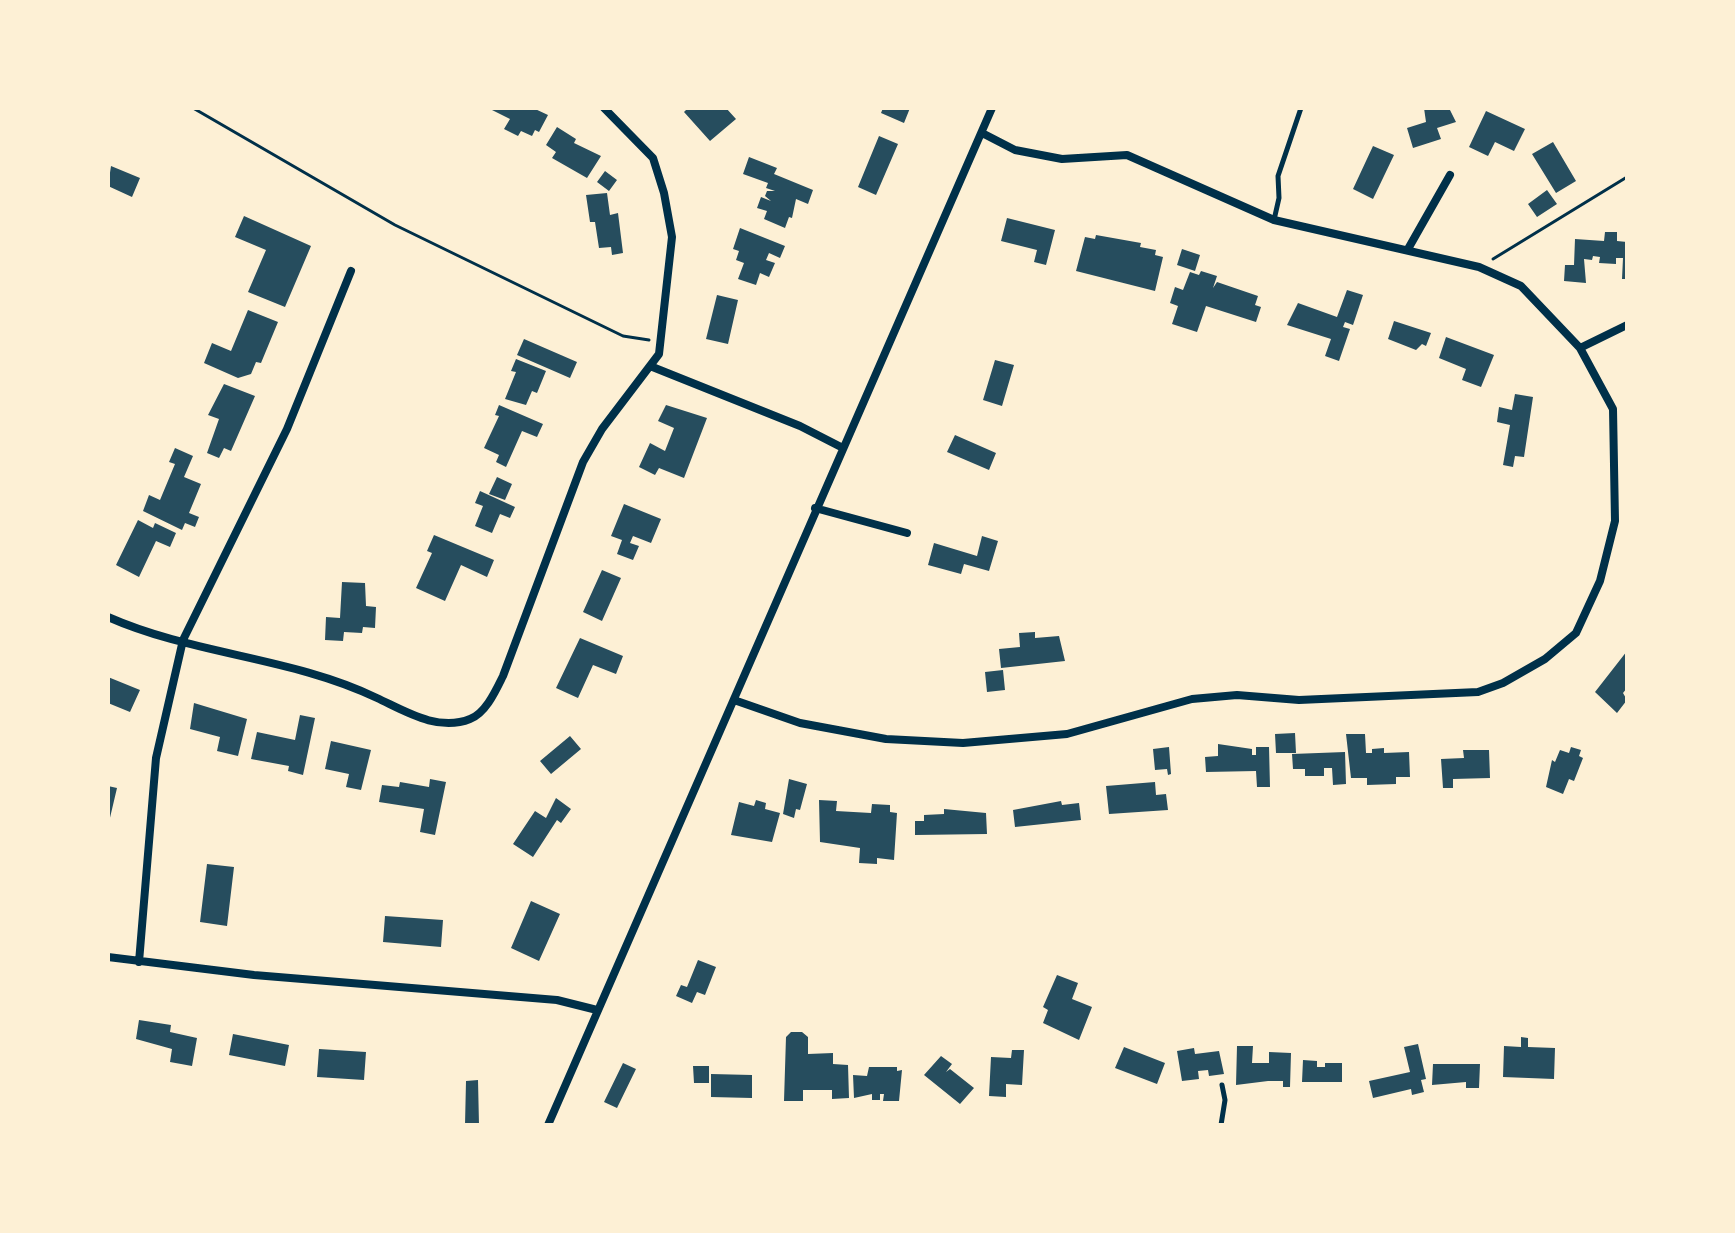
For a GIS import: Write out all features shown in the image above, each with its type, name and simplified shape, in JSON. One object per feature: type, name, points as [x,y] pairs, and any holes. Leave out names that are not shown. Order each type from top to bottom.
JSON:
[{"type":"street","points":[[108,617],[142,632],[321,675],[422,720],[449,722],[472,719],[490,700],[503,676],[583,462],[602,429],[659,354],[672,237],[664,193],[653,158],[604,108]]},
{"type":"street","points":[[548,1125],[841,447],[984,134],[992,108]]},
{"type":"street","points":[[734,700],[800,723],[886,739],[963,743],[1067,734],[1192,699],[1237,695],[1299,700],[1478,692],[1503,683],[1545,659],[1576,633],[1600,581],[1615,521],[1613,409],[1580,348],[1521,286],[1479,267],[1274,220],[1127,155],[1062,159],[1015,150],[984,134]]},
{"type":"street","points":[[1408,249],[1450,175]]},
{"type":"street","points":[[139,962],[156,758],[183,640],[201,596],[267,473],[351,271]]},
{"type":"street","points":[[1580,348],[1627,325]]},
{"type":"street","points":[[650,366],[800,426],[841,447]]},
{"type":"street","points":[[815,508],[907,533]]},
{"type":"street","points":[[108,957],[254,975],[542,999],[597,1010]]},
{"type":"lane","points":[[1274,220],[1279,198],[1278,176],[1301,108]]},
{"type":"lane","points":[[1221,1125],[1225,1100],[1222,1085]]},
{"type":"path","points":[[193,108],[395,225],[623,336],[660,342]]},
{"type":"path","points":[[1479,267],[1627,177]]},
{"type":"building","points":[[488,108],[533,108],[548,115],[539,132],[535,130],[532,136],[521,131],[518,136],[504,129],[510,119]]},
{"type":"building","points":[[688,108],[726,108],[736,119],[710,141],[684,112]]},
{"type":"building","points":[[883,108],[910,108],[904,123],[881,113]]},
{"type":"building","points":[[1424,108],[1449,108],[1456,122],[1437,128],[1441,139],[1413,148],[1407,128],[1426,122]]},
{"type":"building","points":[[1486,111],[1525,129],[1514,151],[1495,142],[1488,156],[1469,147]]},
{"type":"building","points":[[557,127],[576,139],[574,143],[601,156],[587,178],[552,158],[556,152],[546,145]]},
{"type":"building","points":[[879,136],[898,144],[876,195],[858,187]]},
{"type":"building","points":[[1553,142],[1576,181],[1556,193],[1532,154]]},
{"type":"building","points":[[1373,146],[1394,155],[1373,199],[1353,189]]},
{"type":"building","points":[[749,157],[777,168],[774,174],[813,190],[808,204],[796,199],[792,218],[789,217],[785,228],[764,219],[767,211],[757,208],[761,197],[771,201],[765,196],[767,191],[775,191],[766,188],[768,183],[743,174]]},
{"type":"building","points":[[111,166],[140,178],[132,197],[108,186]]},
{"type":"building","points":[[605,171],[617,180],[609,191],[597,182]]},
{"type":"building","points":[[1547,190],[1557,204],[1537,217],[1528,204]]},
{"type":"building","points":[[607,193],[610,215],[618,213],[623,253],[612,255],[611,247],[599,248],[595,222],[590,222],[586,195]]},
{"type":"building","points":[[244,216],[311,246],[285,307],[248,292],[266,250],[235,237]]},
{"type":"building","points":[[1007,218],[1055,230],[1046,265],[1034,262],[1037,250],[1001,241]]},
{"type":"building","points":[[740,228],[785,246],[780,258],[769,253],[766,260],[775,263],[769,277],[760,273],[756,285],[738,279],[744,263],[736,260],[739,251],[733,249]]},
{"type":"building","points":[[1605,232],[1617,232],[1617,241],[1627,242],[1627,279],[1622,279],[1623,258],[1616,258],[1616,264],[1599,263],[1600,257],[1593,256],[1592,260],[1584,259],[1586,283],[1564,281],[1565,265],[1574,265],[1575,239],[1604,241]]},
{"type":"building","points":[[1096,235],[1141,243],[1140,247],[1156,250],[1155,255],[1163,257],[1155,291],[1076,271],[1085,237],[1095,239]]},
{"type":"building","points":[[1182,249],[1200,255],[1195,271],[1177,265]]},
{"type":"building","points":[[1201,271],[1217,276],[1213,288],[1217,282],[1258,296],[1255,305],[1261,307],[1256,322],[1206,306],[1197,332],[1172,324],[1178,306],[1170,303],[1175,287],[1183,290],[1190,272],[1199,275]]},
{"type":"building","points":[[1347,290],[1363,295],[1353,325],[1345,322],[1343,327],[1350,329],[1339,361],[1325,356],[1331,339],[1287,325],[1298,303],[1337,317]]},
{"type":"building","points":[[717,295],[738,300],[728,344],[706,339]]},
{"type":"building","points":[[248,310],[278,322],[261,363],[256,362],[251,374],[238,378],[204,363],[212,343],[231,351]]},
{"type":"building","points":[[1394,321],[1431,333],[1426,346],[1422,344],[1416,350],[1388,339]]},
{"type":"building","points":[[1446,337],[1494,355],[1481,387],[1462,380],[1466,369],[1439,358]]},
{"type":"building","points":[[524,339],[577,362],[570,378],[517,355]]},
{"type":"building","points":[[516,359],[546,371],[537,393],[532,391],[526,405],[505,399],[516,372],[511,371]]},
{"type":"building","points":[[995,360],[1014,365],[1002,406],[983,400]]},
{"type":"building","points":[[224,384],[255,396],[231,451],[224,448],[219,458],[207,453],[219,419],[208,415]]},
{"type":"building","points":[[1515,394],[1533,397],[1524,457],[1515,456],[1513,467],[1503,465],[1510,425],[1497,422],[1499,407],[1512,410]]},
{"type":"building","points":[[499,405],[543,424],[537,437],[522,431],[506,467],[496,462],[499,455],[484,448],[499,416],[495,415]]},
{"type":"building","points":[[666,405],[707,418],[684,478],[659,468],[655,475],[639,467],[650,443],[665,451],[674,428],[658,421]]},
{"type":"building","points":[[955,435],[996,453],[989,470],[947,452]]},
{"type":"building","points":[[175,448],[193,456],[184,477],[201,484],[189,513],[199,517],[195,527],[185,523],[182,530],[143,511],[149,495],[160,500],[175,464],[169,462]]},
{"type":"building","points":[[497,477],[512,484],[505,500],[489,494]]},
{"type":"building","points":[[480,491],[515,507],[510,518],[500,514],[492,533],[475,526],[483,506],[475,503]]},
{"type":"building","points":[[624,504],[661,519],[651,543],[633,536],[630,543],[639,546],[633,560],[617,554],[622,540],[611,536]]},
{"type":"building","points":[[138,520],[153,528],[155,523],[176,533],[170,547],[156,541],[139,577],[116,565]]},
{"type":"building","points":[[434,535],[494,560],[487,577],[461,565],[445,601],[416,588],[432,553],[427,551]]},
{"type":"building","points":[[982,536],[998,541],[989,571],[964,564],[961,574],[928,565],[934,543],[977,556]]},
{"type":"building","points":[[602,570],[621,578],[602,621],[583,612]]},
{"type":"building","points":[[342,582],[365,583],[366,606],[376,607],[375,628],[363,627],[362,633],[344,632],[343,641],[325,640],[326,617],[340,618]]},
{"type":"building","points":[[1035,632],[1035,638],[1059,636],[1065,661],[1001,668],[999,649],[1020,647],[1019,633]]},
{"type":"building","points":[[580,638],[623,656],[616,674],[593,665],[578,698],[556,688]]},
{"type":"building","points":[[1627,651],[1627,688],[1623,693],[1627,700],[1617,713],[1595,692]]},
{"type":"building","points":[[1003,670],[1005,690],[987,692],[985,672]]},
{"type":"building","points":[[108,677],[140,690],[130,712],[108,703]]},
{"type":"building","points":[[194,703],[247,719],[238,756],[217,751],[220,737],[190,729]]},
{"type":"building","points":[[300,715],[315,718],[303,775],[288,771],[289,766],[251,759],[257,732],[295,740]]},
{"type":"building","points":[[1295,733],[1296,753],[1276,753],[1275,734]]},
{"type":"building","points":[[1346,734],[1365,734],[1366,753],[1384,748],[1384,753],[1409,752],[1410,777],[1396,777],[1396,784],[1367,785],[1367,778],[1351,778]]},
{"type":"building","points":[[570,736],[581,749],[551,774],[540,761]]},
{"type":"building","points":[[331,741],[371,750],[361,790],[346,787],[349,774],[325,769]]},
{"type":"building","points":[[1218,744],[1252,749],[1252,755],[1256,755],[1256,747],[1269,747],[1270,787],[1257,787],[1256,771],[1206,772],[1205,757],[1218,756]]},
{"type":"building","points":[[1169,747],[1171,774],[1168,775],[1167,769],[1155,770],[1153,749]]},
{"type":"building","points":[[1571,747],[1581,750],[1579,756],[1583,758],[1574,781],[1569,779],[1563,794],[1546,787],[1552,760],[1555,762],[1560,750],[1569,753]]},
{"type":"building","points":[[1463,750],[1489,750],[1490,778],[1453,779],[1453,788],[1443,788],[1441,759],[1464,758]]},
{"type":"building","points":[[1345,752],[1346,784],[1333,785],[1332,768],[1324,768],[1324,776],[1305,776],[1305,769],[1293,769],[1292,754]]},
{"type":"building","points":[[430,779],[446,782],[435,835],[420,832],[424,809],[379,802],[382,785],[399,787],[400,782],[429,787]]},
{"type":"building","points":[[789,779],[807,784],[800,810],[796,809],[794,818],[783,814]]},
{"type":"building","points":[[1155,782],[1156,795],[1166,794],[1168,810],[1109,814],[1106,786]]},
{"type":"building","points":[[108,786],[117,788],[109,822],[108,822]]},
{"type":"building","points":[[556,798],[571,809],[561,823],[557,820],[533,857],[513,844],[535,811],[546,818]]},
{"type":"building","points":[[756,800],[766,803],[765,809],[780,813],[772,842],[731,835],[739,802],[754,806]]},
{"type":"building","points":[[819,800],[837,801],[836,811],[871,813],[872,804],[890,805],[890,812],[897,813],[894,860],[877,858],[877,864],[859,863],[860,848],[820,842]]},
{"type":"building","points":[[1061,801],[1062,805],[1079,803],[1081,820],[1015,827],[1013,810]]},
{"type":"building","points":[[944,809],[986,813],[987,834],[915,835],[915,821],[924,821],[924,815],[944,814]]},
{"type":"building","points":[[207,864],[234,867],[227,926],[200,922]]},
{"type":"building","points":[[531,901],[560,914],[539,961],[511,948]]},
{"type":"building","points":[[385,916],[443,920],[441,947],[383,942]]},
{"type":"building","points":[[698,960],[716,967],[705,995],[697,992],[692,1003],[676,996],[681,985],[687,987]]},
{"type":"building","points":[[1057,975],[1078,983],[1072,999],[1092,1007],[1079,1040],[1043,1023],[1048,1010],[1043,1007]]},
{"type":"building","points":[[139,1020],[171,1025],[170,1032],[197,1038],[192,1066],[170,1062],[172,1049],[136,1039]]},
{"type":"building","points":[[791,1032],[802,1032],[808,1037],[808,1054],[833,1053],[833,1064],[848,1065],[849,1098],[832,1099],[832,1090],[803,1090],[803,1101],[784,1101],[786,1037]]},
{"type":"building","points":[[233,1034],[289,1045],[285,1066],[229,1055]]},
{"type":"building","points":[[1521,1037],[1528,1038],[1528,1047],[1555,1048],[1554,1079],[1503,1077],[1504,1046],[1521,1047]]},
{"type":"building","points":[[1418,1044],[1426,1079],[1421,1080],[1424,1092],[1412,1095],[1411,1089],[1373,1098],[1369,1081],[1410,1072],[1404,1047]]},
{"type":"building","points":[[1237,1046],[1253,1046],[1252,1063],[1269,1063],[1269,1052],[1291,1053],[1290,1087],[1283,1087],[1283,1081],[1236,1085]]},
{"type":"building","points":[[1124,1047],[1165,1063],[1157,1084],[1115,1068]]},
{"type":"building","points":[[1194,1048],[1195,1054],[1219,1051],[1224,1074],[1209,1076],[1208,1070],[1198,1071],[1199,1079],[1182,1081],[1177,1051]]},
{"type":"building","points":[[319,1049],[366,1052],[364,1080],[317,1077]]},
{"type":"building","points":[[1012,1050],[1024,1050],[1022,1085],[1006,1084],[1006,1097],[989,1096],[991,1057],[1011,1058]]},
{"type":"building","points":[[941,1056],[952,1064],[946,1072],[950,1069],[974,1088],[960,1104],[924,1075]]},
{"type":"building","points":[[1303,1060],[1317,1061],[1317,1067],[1325,1067],[1325,1063],[1342,1063],[1342,1082],[1302,1082]]},
{"type":"building","points":[[623,1063],[636,1069],[617,1108],[604,1102]]},
{"type":"building","points":[[1433,1064],[1480,1064],[1479,1088],[1466,1088],[1466,1082],[1432,1085]]},
{"type":"building","points":[[693,1066],[709,1066],[709,1083],[694,1083]]},
{"type":"building","points":[[869,1067],[897,1067],[897,1071],[902,1070],[899,1101],[883,1101],[884,1094],[880,1094],[880,1100],[872,1100],[872,1094],[854,1098],[853,1075],[867,1076]]},
{"type":"building","points":[[711,1074],[752,1075],[752,1098],[711,1097]]},
{"type":"building","points":[[478,1080],[479,1125],[465,1125],[466,1081]]}]
